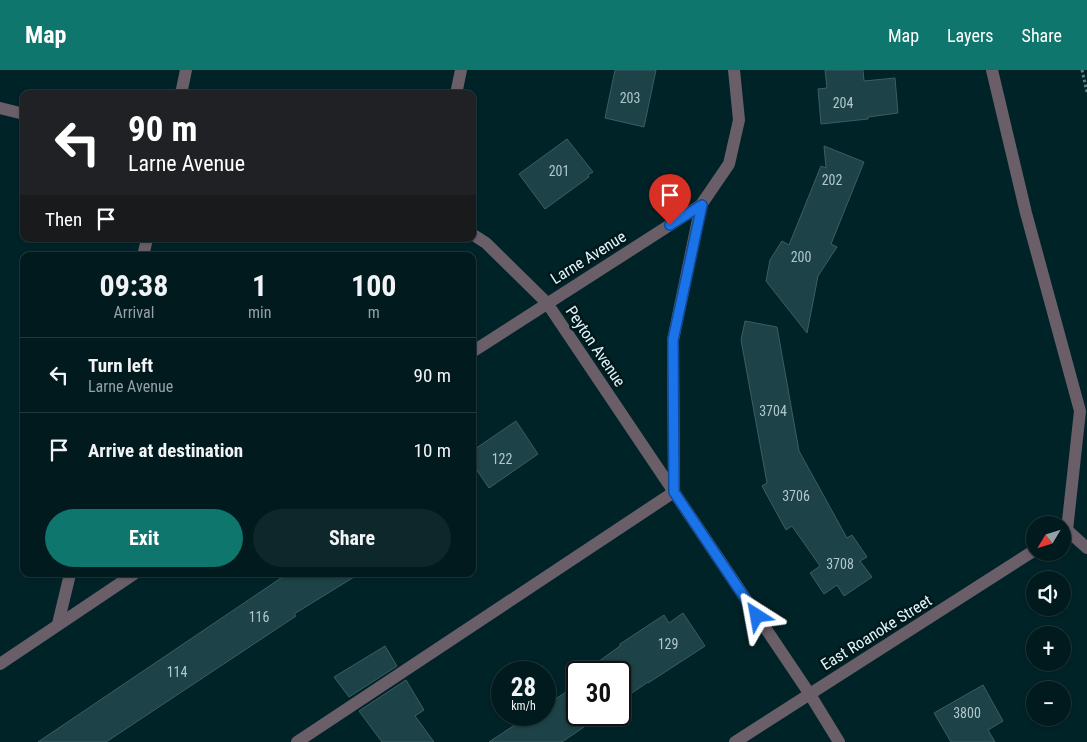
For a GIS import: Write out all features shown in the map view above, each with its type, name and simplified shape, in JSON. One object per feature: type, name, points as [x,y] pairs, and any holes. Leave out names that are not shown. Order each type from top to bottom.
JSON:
[{"type":"street","points":[[182,90],[186,70]]},
{"type":"street","points":[[457,90],[461,70]]},
{"type":"street","name":"Larne Avenue","points":[[476,349],[702,205],[729,164],[739,120],[734,70]]},
{"type":"street","points":[[992,70],[1026,213],[1080,411],[1067,516]]},
{"type":"street","points":[[0,108],[20,113]]},
{"type":"street","points":[[297,742],[674,492],[673,340],[702,205]]},
{"type":"street","name":"Peyton Avenue","points":[[476,237],[486,243],[547,303],[810,693],[839,742]]},
{"type":"street","points":[[1071,536],[1087,548]]},
{"type":"street","name":"East Roanoke Street","points":[[735,742],[1026,556]]},
{"type":"street","points":[[58,624],[69,577]]},
{"type":"street","points":[[0,664],[129,577]]},
{"type":"path","points":[[1082,70],[1087,92]]},
{"type":"building","points":[[615,70],[656,70],[644,127],[605,118]]},
{"type":"building","points":[[825,70],[863,70],[864,81],[895,78],[898,113],[868,117],[868,119],[821,124],[818,89],[827,88]]},
{"type":"building","points":[[567,139],[593,172],[588,175],[589,177],[545,209],[519,174]]},
{"type":"building","points":[[824,146],[864,162],[831,244],[837,247],[818,276],[807,333],[766,281],[770,260],[782,241],[789,245],[821,166],[826,168]]},
{"type":"building","points":[[745,321],[777,327],[799,451],[847,538],[852,535],[867,557],[860,561],[872,577],[844,596],[837,585],[824,594],[810,573],[820,566],[792,526],[786,530],[762,486],[767,483],[741,340]]},
{"type":"building","points":[[516,421],[538,454],[489,488],[476,469],[476,448]]},
{"type":"building","points":[[283,577],[354,577],[294,614],[296,616],[106,742],[38,742]]},
{"type":"building","points":[[683,613],[705,646],[631,694],[631,661],[599,661],[620,646],[620,644],[664,615],[669,623]]},
{"type":"building","points":[[385,646],[397,666],[349,697],[334,677]]},
{"type":"building","points":[[406,680],[424,710],[415,716],[434,742],[382,742],[359,711]]},
{"type":"building","points":[[983,685],[1003,721],[988,730],[995,742],[951,742],[934,713]]},
{"type":"building","points":[[566,692],[566,726],[585,726],[562,742],[489,742],[513,726],[556,726],[556,699]]},
{"type":"route","points":[[670,225],[702,205],[673,340],[674,492],[757,616]]}]
